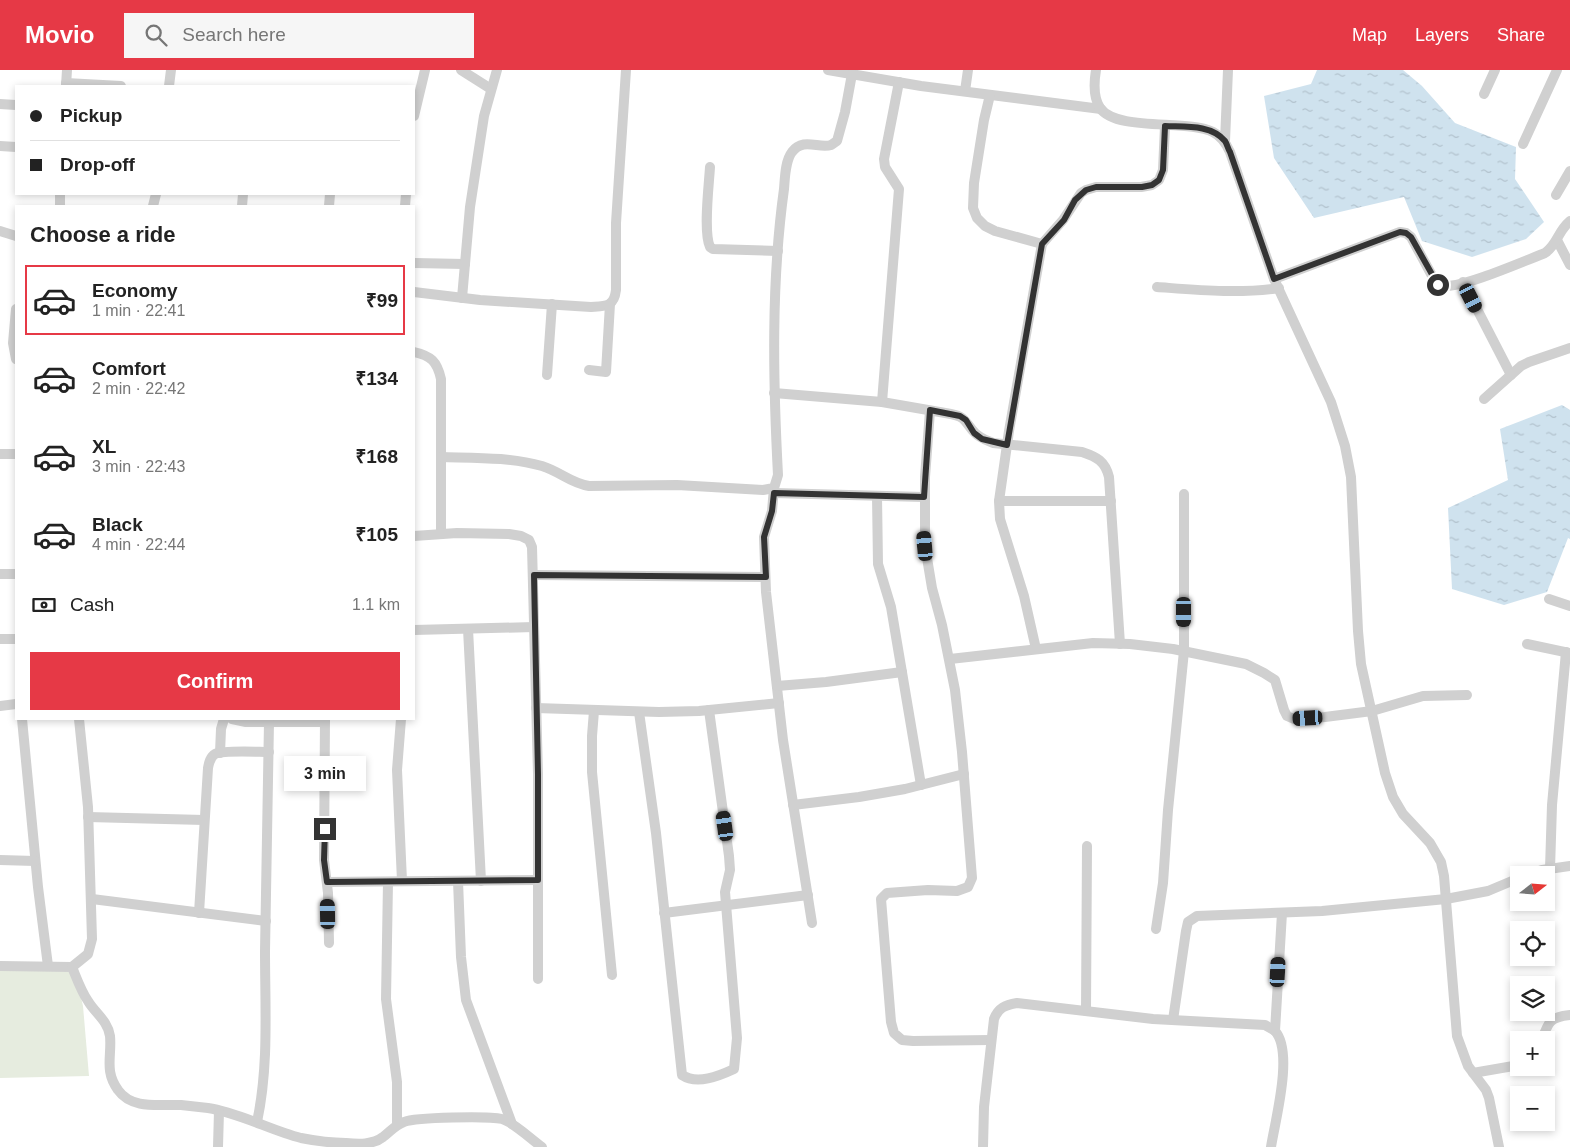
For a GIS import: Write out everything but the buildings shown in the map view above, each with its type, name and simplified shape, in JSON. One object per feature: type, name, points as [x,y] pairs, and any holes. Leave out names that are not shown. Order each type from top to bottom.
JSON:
[{"type":"street","points":[[66,85],[67,70]]},
{"type":"street","points":[[169,85],[171,70]]},
{"type":"street","points":[[415,112],[425,70]]},
{"type":"street","points":[[461,70],[491,89]]},
{"type":"street","points":[[462,298],[470,207],[484,116],[497,70]]},
{"type":"street","points":[[415,292],[462,298],[591,307],[610,304],[615,298],[616,290],[616,223],[626,70]]},
{"type":"street","points":[[828,70],[857,73],[899,82],[964,92],[1101,109],[1122,120],[1197,128],[1212,132],[1225,141]]},
{"type":"street","points":[[964,92],[968,70]]},
{"type":"street","points":[[1096,70],[1094,83],[1096,98],[1101,109]]},
{"type":"street","points":[[1228,70],[1225,141],[1277,284],[1331,402],[1345,446],[1351,477],[1361,664],[1385,773],[1393,797],[1404,814],[1430,843],[1441,862],[1444,876],[1457,1036],[1468,1066],[1486,1090],[1499,1147]]},
{"type":"street","points":[[1484,94],[1496,70]]},
{"type":"street","points":[[1523,144],[1557,70]]},
{"type":"street","points":[[812,923],[779,703],[766,577],[764,537],[772,511],[778,475],[774,393],[778,251],[781,205],[786,168],[791,152],[800,146],[811,144],[830,145],[837,141],[857,73]]},
{"type":"street","points":[[882,402],[899,189],[885,167],[884,159],[899,82]]},
{"type":"street","points":[[990,95],[974,183],[973,208],[977,218],[985,226],[995,231],[1042,244]]},
{"type":"street","points":[[0,104],[15,105]]},
{"type":"street","points":[[1036,649],[1024,596],[1000,519],[999,501],[1042,244],[1064,220],[1075,200],[1086,190],[1096,187],[1142,187],[1152,185],[1159,180],[1163,170],[1165,126]]},
{"type":"street","points":[[0,146],[15,148]]},
{"type":"street","points":[[710,167],[708,242],[710,247],[713,249],[778,251]]},
{"type":"street","points":[[1556,195],[1570,170]]},
{"type":"street","points":[[1157,287],[1252,292],[1277,284],[1400,232],[1406,233],[1411,237],[1438,285],[1444,286],[1463,282],[1545,253],[1551,249],[1561,229],[1570,221]]},
{"type":"street","points":[[0,231],[15,236]]},
{"type":"street","points":[[1557,240],[1570,265]]},
{"type":"street","points":[[415,263],[465,264]]},
{"type":"street","points":[[1463,282],[1510,376]]},
{"type":"street","points":[[547,375],[552,304]]},
{"type":"street","points":[[589,370],[606,372],[610,304]]},
{"type":"street","points":[[15,318],[12,343],[15,355]]},
{"type":"street","points":[[1484,399],[1528,362],[1570,348]]},
{"type":"street","points":[[415,352],[424,354],[432,359],[438,368],[441,379],[442,534]]},
{"type":"street","points":[[774,393],[882,402],[960,416],[966,420],[974,433],[982,439],[1007,445],[1082,452],[1094,456],[1101,461],[1107,468],[1109,477],[1120,644]]},
{"type":"street","points":[[930,410],[924,497],[925,546],[932,588],[956,690],[972,878],[968,887],[957,891],[895,892],[887,893],[881,899],[888,1002],[894,1033],[902,1040],[991,1040]]},
{"type":"street","points":[[0,454],[15,454]]},
{"type":"street","points":[[441,457],[498,458],[540,466],[562,474],[577,484],[589,486],[677,485],[924,497]]},
{"type":"street","points":[[1156,929],[1163,883],[1168,810],[1184,651],[1184,494]]},
{"type":"street","points":[[877,496],[878,564],[891,607],[921,785]]},
{"type":"street","points":[[999,501],[1111,501]]},
{"type":"street","points":[[415,536],[497,534],[521,536],[529,540],[532,547],[536,708],[538,979]]},
{"type":"street","points":[[0,574],[15,574]]},
{"type":"street","points":[[534,575],[766,577]]},
{"type":"street","points":[[1549,599],[1570,606]]},
{"type":"street","points":[[415,630],[534,627]]},
{"type":"street","points":[[468,629],[480,881]]},
{"type":"street","points":[[0,638],[15,638]]},
{"type":"street","points":[[950,659],[1093,643],[1184,651],[1246,664],[1264,673],[1275,680],[1284,710],[1287,716],[1294,719],[1325,718],[1372,711],[1423,696],[1467,695]]},
{"type":"street","points":[[1527,644],[1568,652],[1552,805],[1550,866]]},
{"type":"street","points":[[777,686],[902,672]]},
{"type":"street","points":[[536,708],[639,712],[709,710],[779,703]]},
{"type":"street","points":[[0,706],[15,704]]},
{"type":"street","points":[[639,712],[656,833],[682,1075],[688,1079],[699,1079],[724,1074],[734,1069],[737,1038],[725,892],[730,870],[729,856],[709,710]]},
{"type":"street","points":[[594,711],[592,772],[612,975]]},
{"type":"street","points":[[22,720],[35,861],[48,966]]},
{"type":"street","points":[[0,966],[72,967],[88,954],[92,939],[92,899],[88,817],[79,720]]},
{"type":"street","points":[[220,753],[221,729],[224,720]]},
{"type":"street","points":[[237,720],[246,722],[325,720],[324,860],[327,882],[329,944]]},
{"type":"street","points":[[401,720],[397,770],[402,882]]},
{"type":"street","points":[[257,1122],[264,1077],[269,722]]},
{"type":"street","points":[[199,913],[204,820],[210,758],[220,753],[268,752]]},
{"type":"street","points":[[793,805],[859,798],[964,774]]},
{"type":"street","points":[[88,817],[204,820]]},
{"type":"street","points":[[1086,1011],[1087,846]]},
{"type":"street","points":[[0,860],[35,861]]},
{"type":"street","points":[[1555,868],[1570,866]]},
{"type":"street","points":[[327,882],[538,880]]},
{"type":"street","points":[[458,881],[460,957],[466,1000],[512,1124]]},
{"type":"street","points":[[388,882],[386,999],[397,1082],[397,1125]]},
{"type":"street","points":[[1174,1020],[1188,922],[1197,916],[1349,909],[1446,899],[1488,891],[1510,882]]},
{"type":"street","points":[[664,913],[808,895]]},
{"type":"street","points":[[92,899],[266,921]]},
{"type":"street","points":[[1271,1147],[1283,1077],[1281,1044],[1275,1031],[1282,913]]},
{"type":"street","points":[[72,967],[87,1001],[106,1024],[110,1034],[109,1063],[112,1078],[118,1091],[128,1099],[143,1105],[183,1105],[219,1111],[257,1122],[300,1138],[346,1144],[368,1143],[381,1139],[397,1125],[406,1121],[503,1119],[542,1147]]},
{"type":"street","points":[[983,1147],[984,1107],[994,1019],[996,1012],[1006,1005],[1017,1003],[1174,1020],[1249,1023],[1265,1025],[1275,1031]]},
{"type":"street","points":[[1545,1031],[1547,1024],[1552,1019],[1570,1016]]},
{"type":"street","points":[[1473,1073],[1510,1067]]},
{"type":"street","points":[[218,1147],[219,1111]]},
{"type":"shaded area","points":[[74,968],[83,1006],[89,1076],[0,1078],[0,971]]},
{"type":"water","points":[[1317,70],[1403,70],[1422,86],[1455,123],[1516,147],[1515,179],[1544,222],[1526,239],[1472,257],[1422,241],[1404,197],[1314,218],[1274,158],[1264,96],[1311,84]]},
{"type":"water","points":[[1562,405],[1570,410],[1570,539],[1568,538],[1547,592],[1504,605],[1452,589],[1448,508],[1508,480],[1500,429]]},
{"type":"route","points":[[325,829],[324,860],[327,882],[538,880],[534,575],[766,577],[764,537],[772,511],[774,493],[924,497],[930,410],[960,416],[966,420],[974,433],[982,439],[1007,445],[1042,244],[1064,220],[1075,200],[1086,190],[1096,187],[1142,187],[1152,185],[1159,180],[1163,170],[1165,126],[1197,128],[1212,132],[1225,141],[1274,279],[1390,234],[1400,232],[1406,233],[1411,237],[1438,285]]}]
